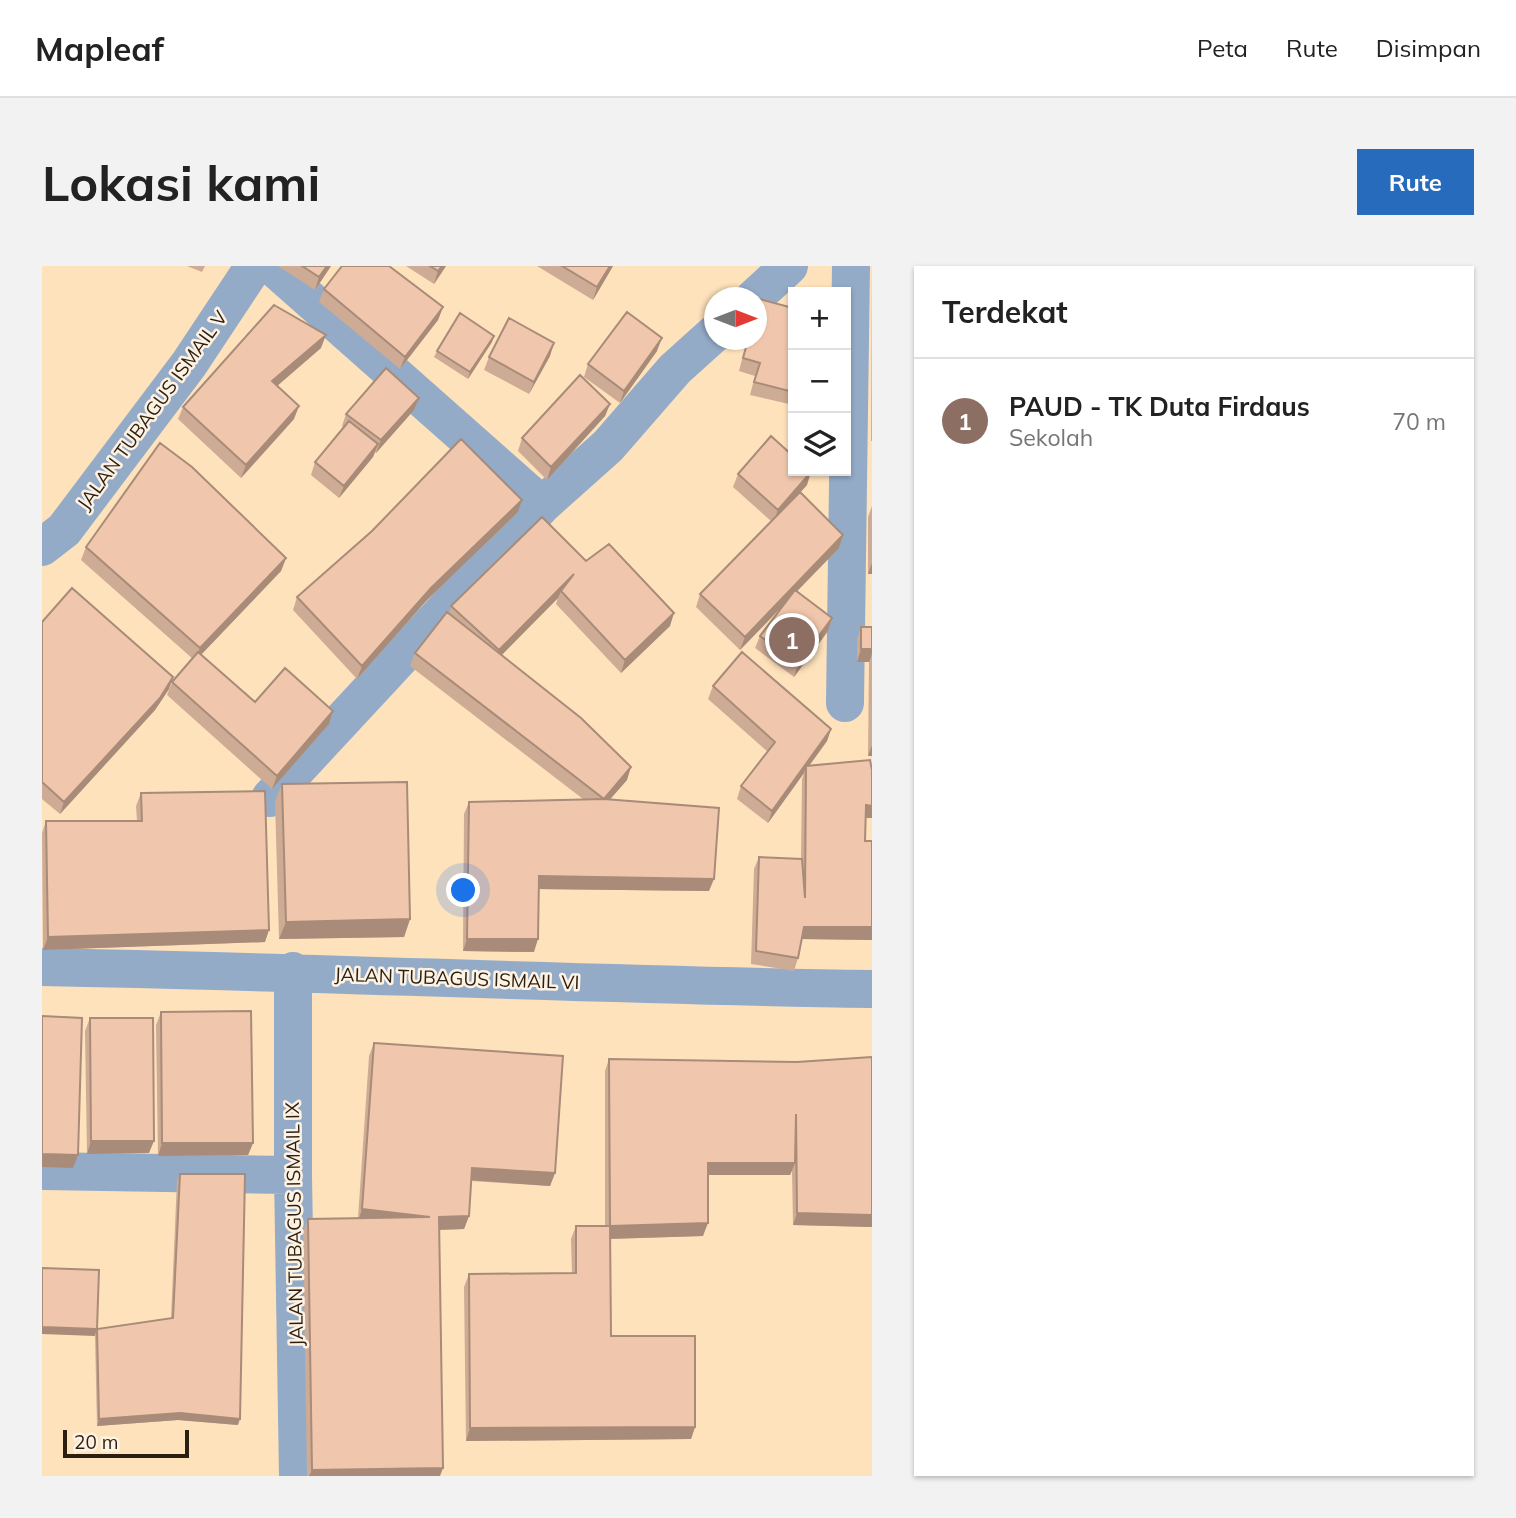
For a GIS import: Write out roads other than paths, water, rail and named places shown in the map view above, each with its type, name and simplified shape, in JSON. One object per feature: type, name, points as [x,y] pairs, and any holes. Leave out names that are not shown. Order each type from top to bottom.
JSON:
[{"type":"street","name":"JALAN TUBAGUS ISMAIL V","points":[[42,547],[64,530],[81,508],[189,364],[254,266]]},
{"type":"street","points":[[272,266],[542,505]]},
{"type":"street","points":[[766,287],[789,266]]},
{"type":"street","points":[[845,703],[851,266]]},
{"type":"street","points":[[270,798],[542,505],[608,446],[675,369],[704,343]]},
{"type":"street","name":"JALAN TUBAGUS ISMAIL VI","points":[[42,968],[293,971],[408,978],[872,989]]},
{"type":"street","name":"JALAN TUBAGUS ISMAIL IX","points":[[293,971],[298,1476]]},
{"type":"street","points":[[42,1171],[293,1175]]},
{"type":"place","name":"PAUD - TK Duta Firdaus","points":[[792,640]]}]
